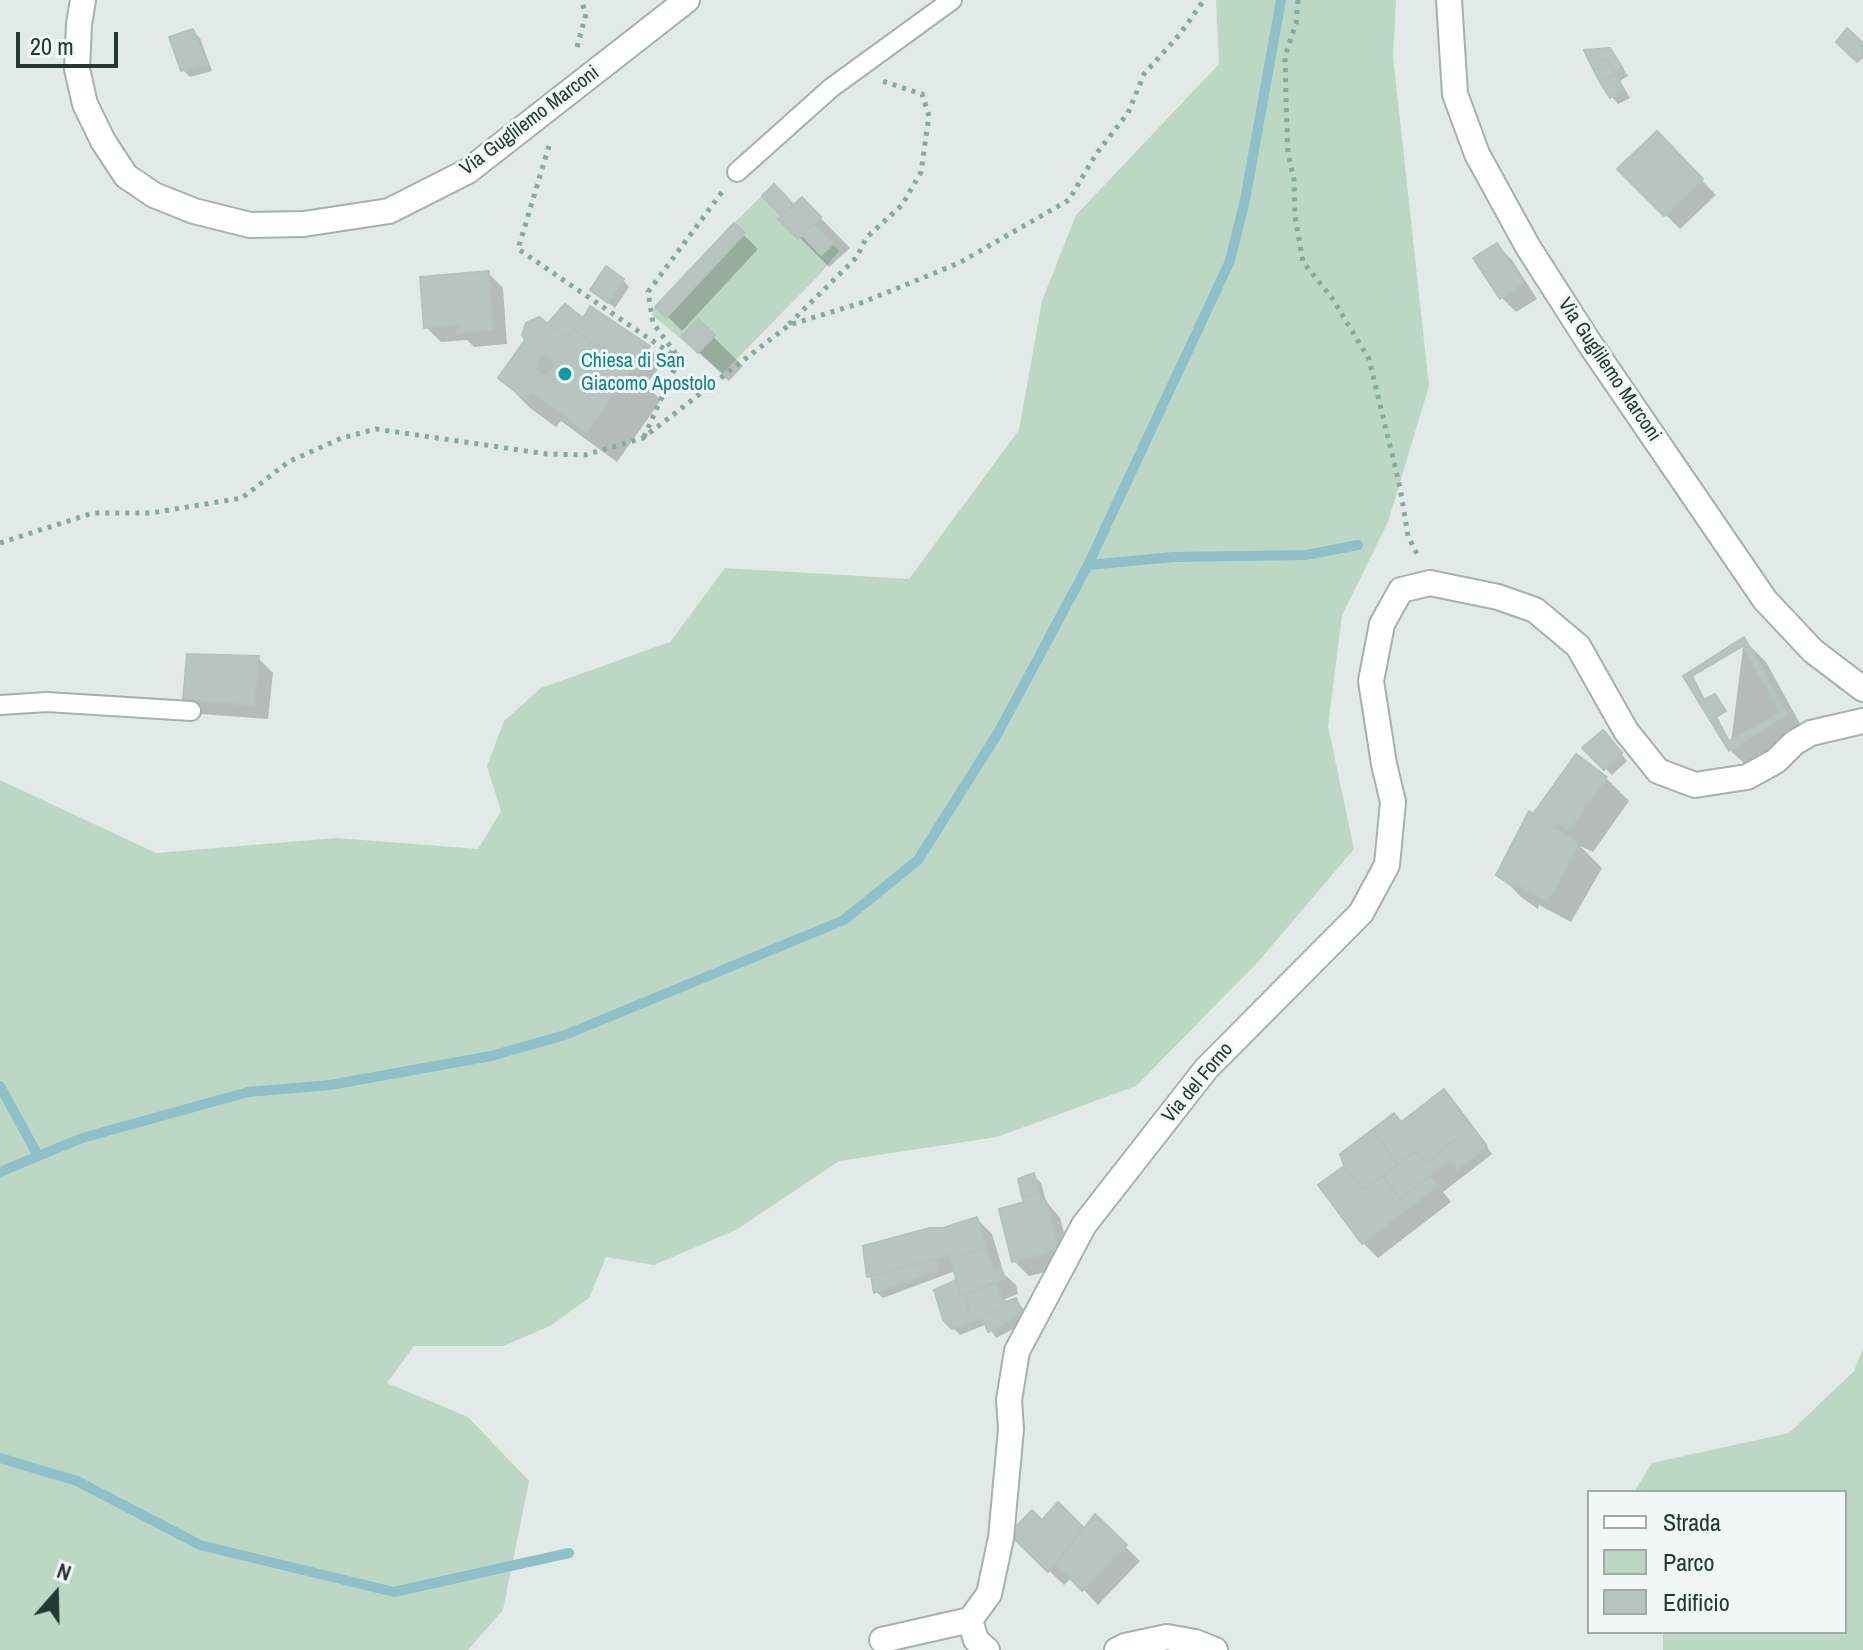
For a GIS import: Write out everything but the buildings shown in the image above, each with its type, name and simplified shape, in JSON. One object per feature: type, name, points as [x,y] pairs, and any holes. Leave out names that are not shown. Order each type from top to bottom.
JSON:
[{"type":"street","name":"Via Guglilemo Marconi","points":[[83,0],[77,69],[85,104],[103,141],[126,176],[154,195],[194,211],[250,225],[304,224],[389,211],[468,171],[687,0]]},
{"type":"street","name":"Via Guglilemo Marconi","points":[[1449,0],[1455,94],[1477,154],[1528,247],[1590,344],[1765,600],[1813,651],[1863,689]]},
{"type":"street","points":[[1430,583],[1498,597],[1535,610],[1578,646],[1626,731],[1658,771],[1695,785],[1747,777],[1776,761],[1794,743],[1811,733],[1863,721]]},
{"type":"street","name":"Via del Forno","points":[[970,1620],[989,1594],[1001,1538],[1011,1429],[1009,1400],[1017,1351],[1084,1225],[1206,1069],[1361,913],[1387,865],[1393,802],[1371,681],[1382,624],[1401,590],[1430,583]]},
{"type":"street","points":[[882,1640],[970,1620],[976,1640],[987,1650]]},
{"type":"street","points":[[1117,1650],[1167,1637],[1195,1642],[1215,1650]]},
{"type":"lane","points":[[737,172],[831,88],[952,0]]},
{"type":"lane","points":[[0,705],[47,702],[191,711]]},
{"type":"path","points":[[564,96],[586,14],[581,0]]},
{"type":"path","points":[[789,325],[861,303],[959,263],[1069,200],[1096,154],[1128,113],[1144,74],[1180,34],[1204,0]]},
{"type":"path","points":[[1298,0],[1296,23],[1285,56],[1288,153],[1303,262],[1332,298],[1369,359],[1400,487],[1408,536],[1430,583]]},
{"type":"path","points":[[0,543],[93,513],[151,513],[242,498],[288,462],[342,438],[376,429],[547,454],[585,455],[643,438],[789,325],[857,257],[866,238],[902,205],[921,172],[929,116],[922,94],[851,73]]},
{"type":"path","points":[[551,141],[518,249],[679,359]]},
{"type":"path","points":[[679,359],[653,323],[648,292],[737,172]]},
{"type":"path","points":[[643,438],[679,359]]},
{"type":"green space","points":[[1216,0],[1396,0],[1393,56],[1429,386],[1388,522],[1342,615],[1328,726],[1354,849],[1258,962],[1136,1086],[997,1137],[839,1161],[738,1229],[654,1265],[606,1257],[589,1298],[550,1326],[503,1346],[414,1346],[387,1383],[468,1417],[529,1481],[503,1610],[468,1650],[0,1650],[0,780],[156,853],[337,838],[478,849],[501,811],[487,766],[504,721],[541,688],[670,642],[725,568],[909,579],[1019,430],[1042,301],[1076,215],[1219,64]]},
{"type":"green space","points":[[774,184],[793,204],[802,197],[821,217],[814,224],[839,251],[723,373],[652,315],[655,307]]},
{"type":"green space","points":[[1863,1348],[1863,1650],[1663,1650],[1663,1634],[1847,1634],[1847,1490],[1635,1490],[1652,1463],[1789,1433],[1854,1371]]},
{"type":"waterway","points":[[0,1172],[82,1138],[248,1092],[330,1085],[491,1056],[565,1035],[844,920],[918,860],[998,733],[1088,565],[1230,261],[1245,200],[1281,0]]},
{"type":"waterway","points":[[1088,565],[1173,557],[1306,555],[1358,545]]},
{"type":"waterway","points":[[0,1086],[38,1156]]},
{"type":"waterway","points":[[0,1458],[77,1481],[200,1545],[394,1592],[569,1553]]},
{"type":"place","name":"Chiesa di San Giacomo Apostolo","points":[[565,374]]}]
